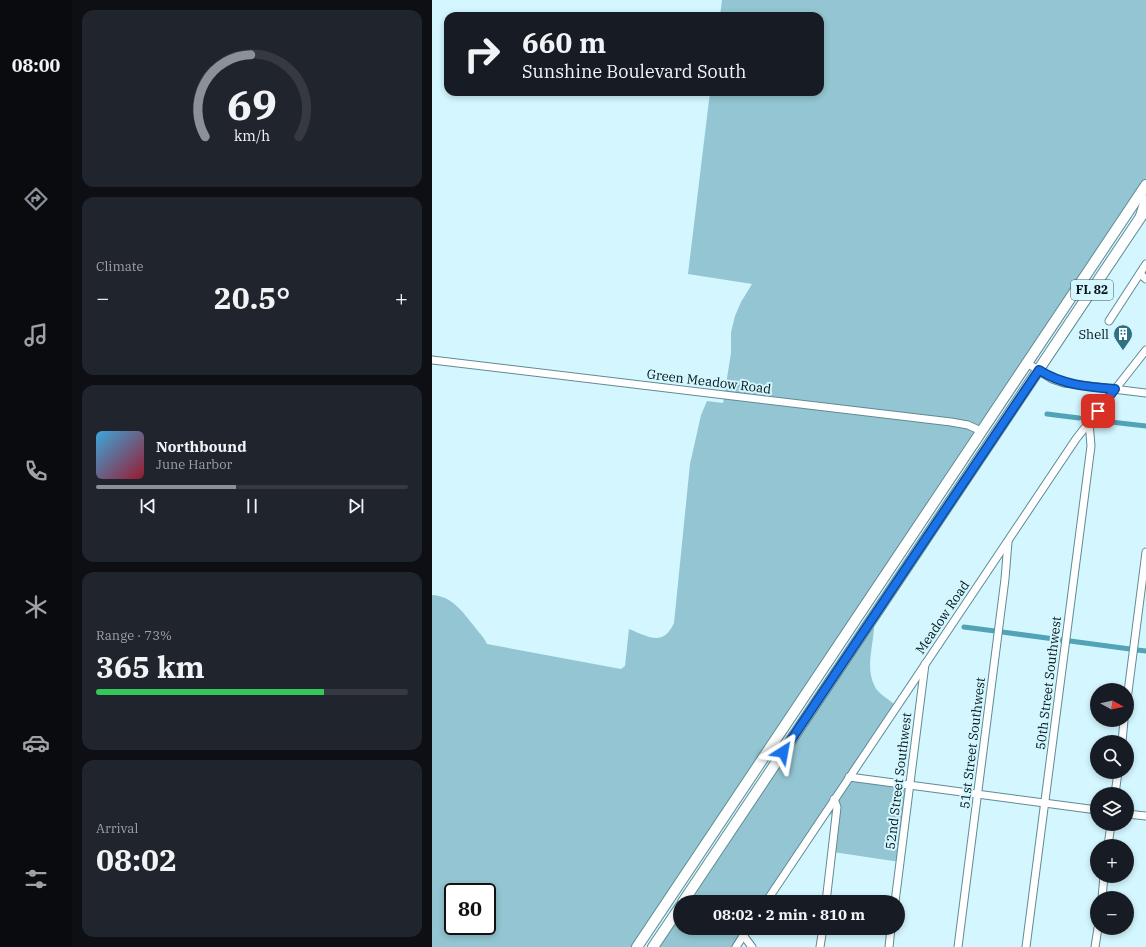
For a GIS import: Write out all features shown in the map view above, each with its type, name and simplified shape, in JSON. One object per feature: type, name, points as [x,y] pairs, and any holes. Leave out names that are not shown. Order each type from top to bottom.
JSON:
[{"type":"highway","name":"FL 82","points":[[637,947],[1146,184]]},
{"type":"highway","points":[[1143,214],[1146,200]]},
{"type":"highway","name":"FL 82","points":[[688,895],[1143,214]]},
{"type":"highway","points":[[665,905],[673,908]]},
{"type":"highway","points":[[653,947],[673,917]]},
{"type":"street","points":[[1109,321],[1146,264]]},
{"type":"street","points":[[1140,274],[1146,279]]},
{"type":"street","name":"Meadow Road","points":[[771,895],[1089,422],[1146,350]]},
{"type":"street","name":"Green Meadow Road","points":[[432,360],[951,422],[968,425],[981,431]]},
{"type":"street","points":[[1027,363],[1052,379],[1064,383],[1146,393]]},
{"type":"street","name":"50th Street Southwest","points":[[1026,947],[1091,446],[1089,422]]},
{"type":"street","name":"51st Street Southwest","points":[[958,947],[1005,579],[1008,541]]},
{"type":"street","points":[[1129,683],[1146,552]]},
{"type":"street","name":"52nd Street Southwest","points":[[896,895],[926,663]]},
{"type":"street","points":[[849,777],[1090,809]]},
{"type":"street","points":[[827,895],[838,807],[834,800]]},
{"type":"street","points":[[1134,815],[1146,816]]},
{"type":"street","points":[[736,947],[744,935],[753,946]]},
{"type":"street","points":[[820,947],[822,935]]},
{"type":"street","points":[[889,947],[890,935]]},
{"type":"street","points":[[1095,947],[1097,935]]},
{"type":"shaded area","points":[[722,0],[1146,0],[1146,180],[633,947],[432,947],[432,595],[445,598],[461,610],[487,644],[621,669],[625,666],[629,629],[655,638],[660,638],[665,635],[674,623],[690,464],[701,415],[707,401],[723,403],[731,353],[731,332],[735,316],[741,302],[752,284],[688,274],[710,96],[824,96],[824,12],[720,12]]},
{"type":"shaded area","points":[[874,621],[870,671],[875,687],[883,696],[894,704],[845,777],[910,787],[900,862],[833,852],[836,815],[823,814],[771,895],[692,895]]},
{"type":"shaded area","points":[[673,922],[673,935],[744,935],[736,947],[656,947]]},
{"type":"waterway","points":[[1047,414],[1079,418]]},
{"type":"waterway","points":[[1102,421],[1146,426]]},
{"type":"waterway","points":[[964,627],[995,631]]},
{"type":"waterway","points":[[1002,632],[1062,640]]},
{"type":"waterway","points":[[1070,641],[1130,649]]},
{"type":"waterway","points":[[1137,650],[1146,651]]},
{"type":"place","name":"Shell","points":[[1123,351]]},
{"type":"route","points":[[783,752],[1039,370],[1052,379],[1064,383],[1115,389],[1098,411]]}]
